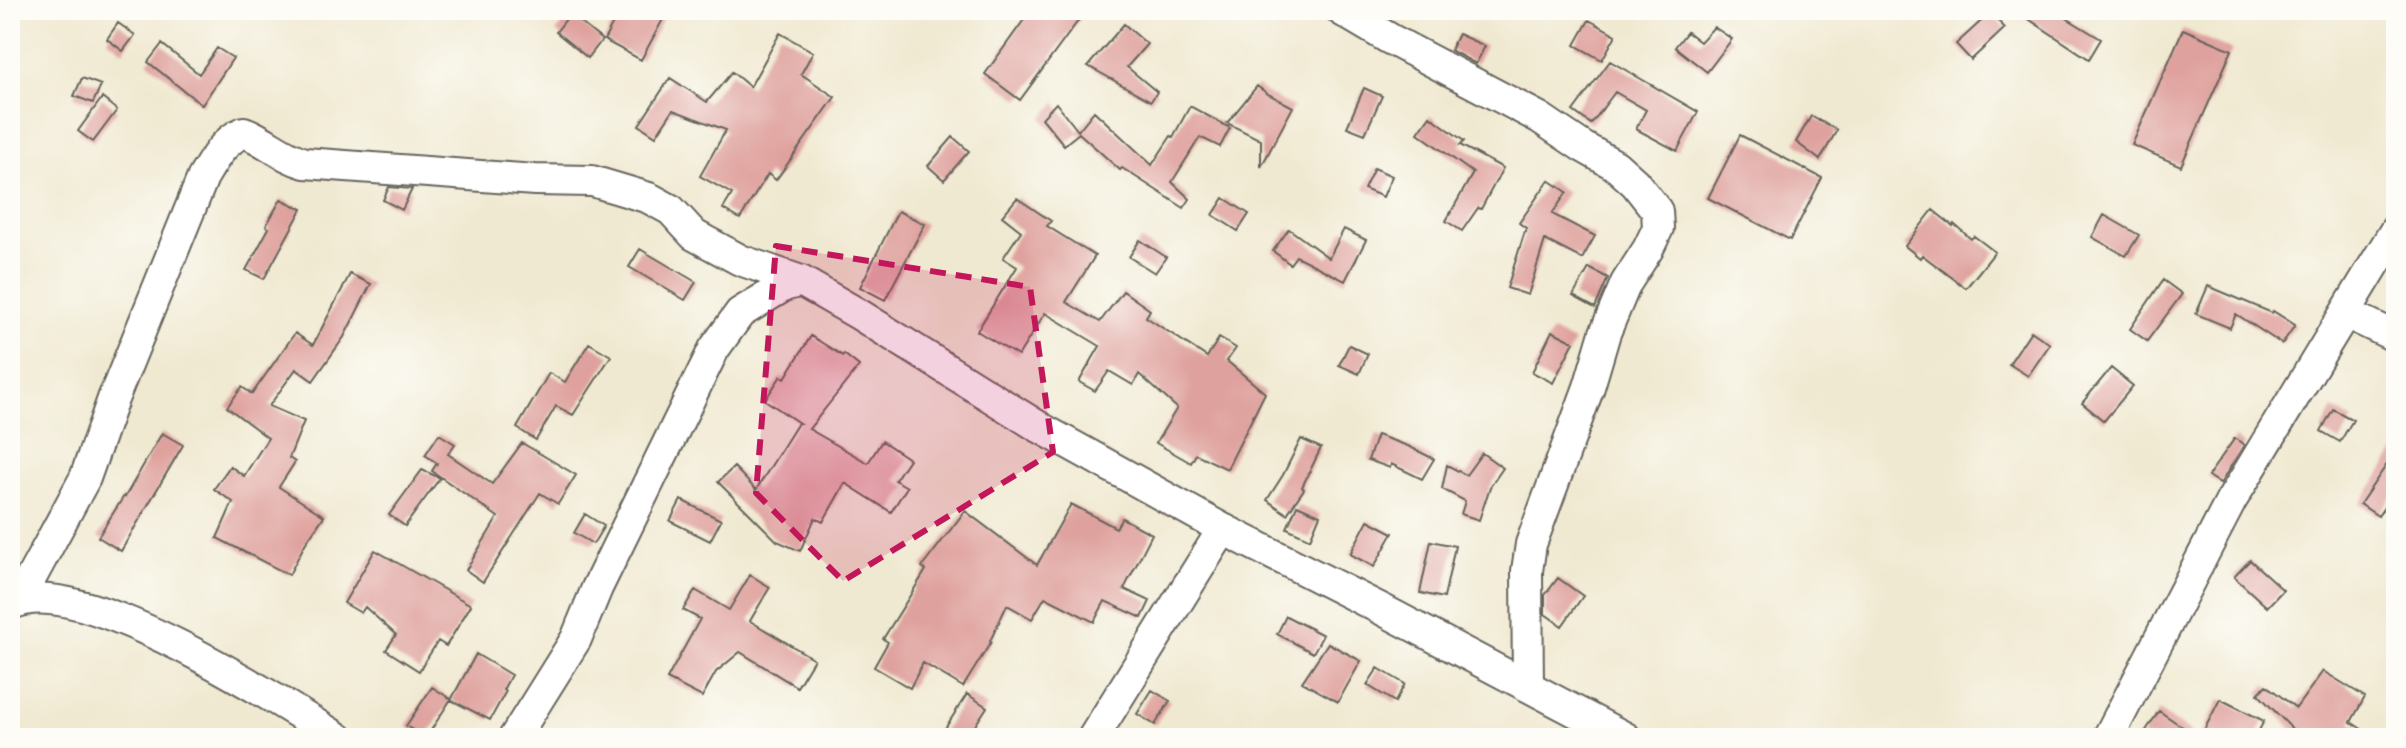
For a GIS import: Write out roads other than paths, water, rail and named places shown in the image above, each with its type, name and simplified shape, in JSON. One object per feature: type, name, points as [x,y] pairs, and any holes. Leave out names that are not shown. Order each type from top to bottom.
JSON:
[{"type":"street","points":[[1341,10],[1540,118],[1615,165],[1635,183],[1657,211],[1658,228],[1626,283],[1610,320],[1589,387],[1531,544],[1527,571],[1528,685]]},
{"type":"street","points":[[14,603],[85,478],[113,399],[203,177],[225,145],[244,132],[287,157],[305,163],[535,180],[592,181],[649,198],[671,210],[694,235],[740,260],[801,281],[1039,427],[1223,529],[1626,738]]},
{"type":"street","points":[[2108,738],[2231,501],[2396,229]]},
{"type":"street","points":[[514,738],[576,639],[597,588],[714,349],[740,313],[784,286],[801,281]]},
{"type":"street","points":[[2346,313],[2396,337]]},
{"type":"street","points":[[1093,738],[1223,529]]},
{"type":"street","points":[[14,603],[40,598],[78,605],[144,628],[278,700],[338,738]]}]
